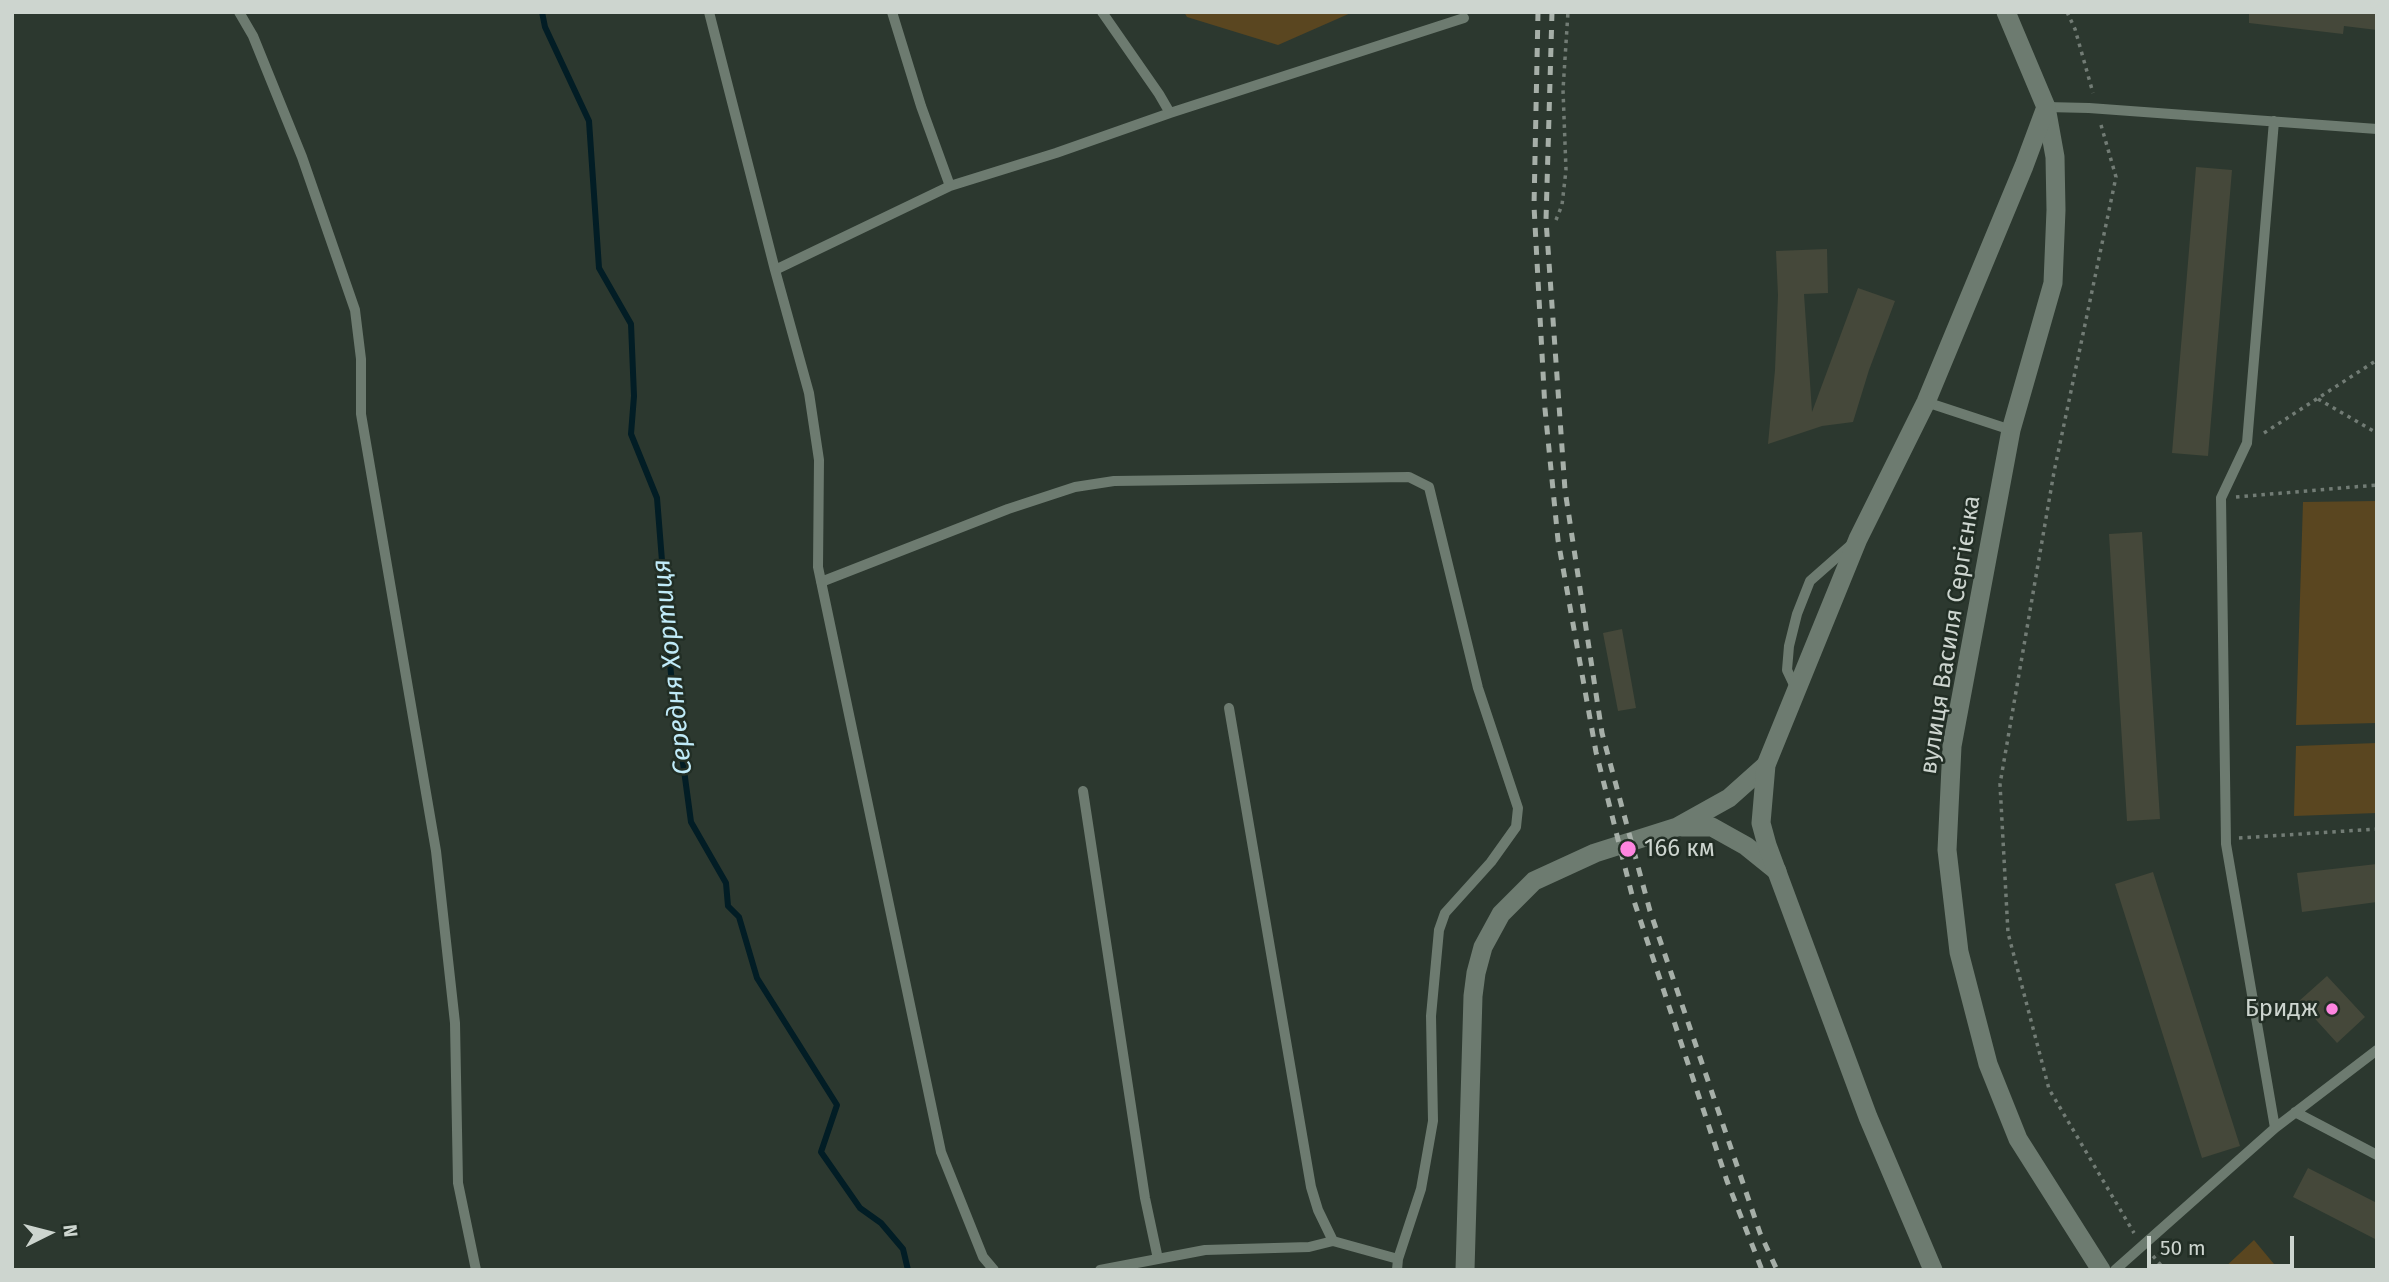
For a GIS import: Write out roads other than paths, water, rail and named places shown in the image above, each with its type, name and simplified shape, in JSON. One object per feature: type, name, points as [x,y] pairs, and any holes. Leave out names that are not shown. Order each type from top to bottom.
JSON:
[{"type":"street","name":"вулиця Василя Сергієнка","points":[[2006,12],[2046,107],[2055,157],[2053,284],[2011,429],[1952,746],[1947,850],[1959,952],[1987,1064],[2018,1139],[2101,1270]]},
{"type":"street","points":[[1933,1270],[1868,1117],[1761,823],[1766,765],[1858,539],[1926,401],[2046,107]]},
{"type":"street","points":[[1465,1270],[1473,996],[1483,947],[1501,914],[1534,881],[1595,853],[1677,827],[1729,798],[1766,765]]},
{"type":"street","points":[[1677,827],[1712,827],[1746,846],[1777,871]]},
{"type":"lane","points":[[239,12],[253,36],[302,157],[355,310],[361,359],[360,414],[436,851],[455,1023],[458,1184],[476,1270]]},
{"type":"lane","points":[[709,12],[809,393],[819,460],[818,568],[941,1152],[984,1257],[994,1270]]},
{"type":"lane","points":[[892,12],[921,106],[950,186]]},
{"type":"lane","points":[[1102,12],[1170,113]]},
{"type":"lane","points":[[775,270],[950,186],[1464,18]]},
{"type":"lane","points":[[2046,107],[2377,129]]},
{"type":"lane","points":[[2274,121],[2247,443],[2221,498],[2226,839],[2275,1128]]},
{"type":"lane","points":[[1926,401],[2011,429]]},
{"type":"lane","points":[[821,582],[1008,509],[1075,487],[1114,481],[1409,477],[1429,487],[1478,688],[1518,808],[1516,827],[1491,862],[1445,913],[1439,930],[1431,1016],[1433,1121],[1421,1189],[1397,1265],[1333,1241],[1297,1247],[1205,1250],[1100,1270]]},
{"type":"lane","points":[[1797,691],[1787,670],[1789,646],[1797,614],[1810,581],[1858,539]]},
{"type":"lane","points":[[1229,708],[1311,1187],[1318,1210],[1333,1241]]},
{"type":"lane","points":[[1083,790],[1145,1198],[1158,1259]]},
{"type":"lane","points":[[2115,1270],[2275,1128],[2377,1050]]},
{"type":"lane","points":[[2295,1112],[2377,1155]]},
{"type":"waterway","name":"Середня Хортиця","points":[[542,12],[545,27],[589,121],[599,268],[631,324],[634,396],[631,434],[657,498],[671,674],[691,822],[726,883],[728,906],[739,917],[757,978],[837,1105],[821,1152],[860,1208],[881,1223],[903,1249],[908,1270]]},
{"type":"railway","points":[[1538,12],[1534,206],[1545,409],[1558,540],[1596,752],[1632,895],[1727,1181],[1762,1270]]},
{"type":"railway","points":[[1552,12],[1546,220],[1565,490],[1602,733],[1650,911],[1760,1233],[1777,1270]]},
{"type":"place","name":"166 км","points":[[1628,849]]},
{"type":"place","name":"Бридж","points":[[2332,1009]]}]
